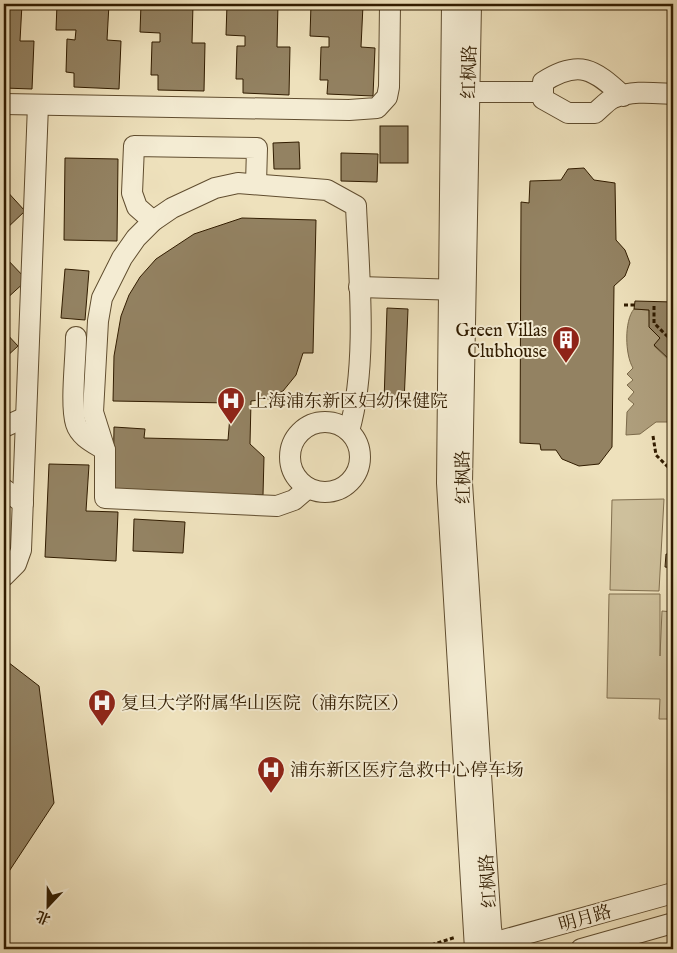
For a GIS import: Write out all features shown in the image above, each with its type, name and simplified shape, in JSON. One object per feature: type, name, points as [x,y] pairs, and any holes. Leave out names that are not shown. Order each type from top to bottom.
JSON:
[{"type":"street","points":[[4,104],[349,110],[376,108],[387,97],[389,87],[390,4]]},
{"type":"street","name":"红枫路","points":[[452,4],[457,290]]},
{"type":"street","name":"红枫路","points":[[470,4],[469,92],[447,483],[481,948]]},
{"type":"street","points":[[623,96],[603,77],[582,69],[562,70],[543,82],[543,99],[568,113],[595,113],[612,98],[623,96],[638,92],[673,94]]},
{"type":"street","points":[[469,92],[543,92]]},
{"type":"street","points":[[4,576],[16,564],[21,550],[38,105]]},
{"type":"street","points":[[153,221],[137,207],[132,193],[134,146],[257,148],[256,184]]},
{"type":"street","points":[[308,488],[294,500],[277,506],[105,498],[105,450],[92,412],[92,393],[102,298],[122,258],[153,221],[178,204],[215,188],[238,183],[327,190],[356,206],[359,287],[358,389],[349,431]]},
{"type":"street","points":[[359,287],[457,290]]},
{"type":"street","points":[[76,337],[74,412],[76,426],[86,439],[105,450]]},
{"type":"street","points":[[4,427],[26,417]]},
{"type":"street","points":[[327,421],[338,424],[349,431],[356,439],[360,462],[350,482],[341,488],[330,492],[319,492],[308,488],[299,481],[292,471],[289,459],[290,447],[295,436],[304,428],[315,423],[327,421]]},
{"type":"street","points":[[4,489],[23,504]]},
{"type":"street","name":"明月路","points":[[481,948],[673,893]]},
{"type":"street","name":"明月路","points":[[581,949],[673,923]]},
{"type":"path","points":[[624,305],[635,305]]},
{"type":"path","points":[[654,306],[654,324],[673,342]]},
{"type":"path","points":[[653,436],[656,456],[673,472]]},
{"type":"shaded area","points":[[634,309],[649,310],[650,327],[660,338],[654,346],[670,361],[673,358],[673,409],[670,414],[671,422],[656,422],[640,434],[626,435],[627,412],[634,404],[628,399],[634,392],[627,385],[633,380],[627,374],[633,368],[628,355],[627,330],[628,321]]},
{"type":"shaded area","points":[[664,499],[659,591],[610,590],[612,500]]},
{"type":"shaded area","points":[[609,594],[660,594],[660,656],[662,611],[673,612],[673,719],[659,719],[660,699],[607,698]]},
{"type":"building","points":[[4,4],[22,4],[20,41],[34,41],[32,89],[4,88]]},
{"type":"building","points":[[57,4],[109,4],[107,40],[121,41],[119,89],[74,87],[74,73],[66,72],[67,39],[75,40],[76,30],[56,30]]},
{"type":"building","points":[[141,4],[193,4],[192,43],[205,43],[204,91],[158,90],[158,75],[151,75],[152,42],[160,42],[160,33],[140,32]]},
{"type":"building","points":[[227,4],[278,4],[277,47],[290,47],[289,95],[243,93],[243,79],[236,79],[237,46],[245,46],[245,36],[226,35]]},
{"type":"building","points":[[311,4],[363,5],[361,47],[375,48],[373,96],[327,94],[328,80],[320,80],[321,47],[329,47],[329,37],[310,36]]},
{"type":"building","points":[[380,126],[408,126],[408,163],[380,163]]},
{"type":"building","points":[[299,142],[300,169],[274,169],[273,143]]},
{"type":"building","points":[[341,153],[378,154],[377,182],[341,181]]},
{"type":"building","points":[[65,158],[118,159],[117,241],[64,240]]},
{"type":"building","name":"Green Villas Clubhouse","points":[[584,168],[594,180],[615,183],[616,240],[625,250],[630,263],[625,276],[614,286],[612,447],[599,464],[579,466],[562,459],[556,450],[541,450],[540,444],[520,443],[521,202],[529,203],[530,181],[561,180],[568,169]]},
{"type":"building","points":[[4,188],[25,211],[4,231]]},
{"type":"building","points":[[242,218],[316,220],[313,353],[303,353],[296,375],[283,391],[268,399],[251,401],[250,444],[264,457],[263,495],[113,492],[114,427],[145,429],[144,438],[228,440],[231,403],[113,401],[114,356],[121,316],[129,295],[140,277],[156,259],[194,234]]},
{"type":"building","points":[[4,256],[27,280],[4,301]]},
{"type":"building","points":[[65,269],[89,271],[85,320],[61,318]]},
{"type":"building","points":[[635,301],[673,302],[673,358],[671,361],[654,345],[660,338],[649,327],[649,310],[634,309]]},
{"type":"building","points":[[387,308],[408,309],[404,403],[384,402]]},
{"type":"building","points":[[4,331],[18,346],[4,359]]},
{"type":"building","points":[[49,464],[89,465],[86,511],[118,512],[116,561],[45,557]]},
{"type":"building","points":[[134,519],[185,522],[183,553],[133,551]]},
{"type":"building","points":[[666,554],[673,555],[673,568],[665,567]]},
{"type":"building","points":[[4,659],[39,686],[54,803],[4,879]]},
{"type":"place","name":"Green Villas Clubhouse","points":[[566,364]]},
{"type":"place","name":"上海浦东新区妇幼保健院","points":[[231,425]]},
{"type":"place","name":"复旦大学附属华山医院（浦东院区）","points":[[102,727]]},
{"type":"place","name":"浦东新区医疗急救中心停车场","points":[[271,794]]}]
